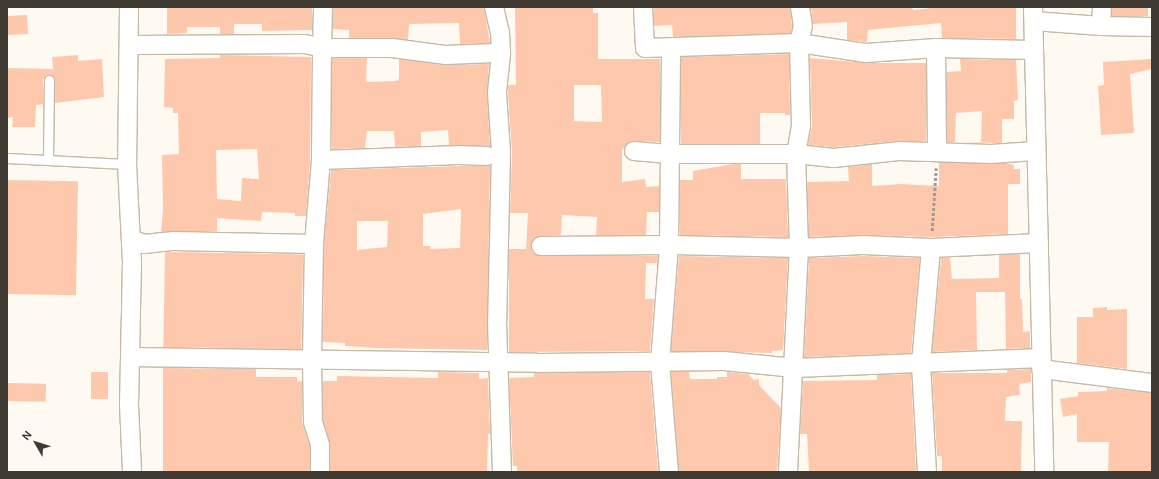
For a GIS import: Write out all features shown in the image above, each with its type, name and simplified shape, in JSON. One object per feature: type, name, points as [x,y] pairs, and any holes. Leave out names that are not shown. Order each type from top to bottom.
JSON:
[{"type":"street","points":[[129,7],[127,164],[131,239],[130,357],[132,472]]},
{"type":"street","points":[[320,472],[320,445],[313,422],[312,359],[314,244],[321,160],[323,7]]},
{"type":"street","points":[[494,7],[500,32],[501,54],[497,93],[501,152],[497,308],[500,362],[502,472]]},
{"type":"street","points":[[644,7],[645,48],[671,48],[715,44],[799,43],[866,54],[936,48],[1032,50]]},
{"type":"street","points":[[788,472],[795,368],[799,248],[796,154],[801,126],[799,43],[803,26],[800,7]]},
{"type":"street","points":[[1101,26],[1102,7]]},
{"type":"street","points":[[1044,472],[1039,243],[1032,50],[1034,14],[1101,26],[1152,27]]},
{"type":"street","points":[[129,44],[305,44],[322,48],[392,48],[445,55],[495,53]]},
{"type":"street","points":[[669,472],[660,363],[669,245],[672,154],[671,48]]},
{"type":"street","points":[[936,48],[937,152]]},
{"type":"street","points":[[634,151],[672,154],[796,154],[834,158],[900,151],[991,154],[1035,151]]},
{"type":"street","points":[[321,160],[459,155],[487,156]]},
{"type":"street","points":[[131,239],[144,244],[174,241],[314,244]]},
{"type":"street","points":[[541,246],[669,245],[799,248],[863,245],[931,248],[1039,243]]},
{"type":"street","points":[[927,472],[921,363],[931,248]]},
{"type":"street","points":[[130,357],[500,362],[660,363],[724,361],[795,368],[921,363],[1042,364],[1152,384]]},
{"type":"lane","points":[[48,160],[49,80]]},
{"type":"lane","points":[[7,158],[127,164]]},
{"type":"path","points":[[931,248],[937,152]]},
{"type":"building","points":[[167,7],[312,7],[312,30],[262,31],[262,24],[234,24],[234,34],[220,34],[220,27],[187,27],[187,33],[167,34]]},
{"type":"building","points":[[333,7],[484,7],[490,43],[460,44],[459,23],[409,24],[408,40],[349,38],[349,30],[333,29]]},
{"type":"building","points":[[515,7],[593,7],[593,13],[598,13],[598,59],[660,59],[660,142],[630,141],[622,150],[622,182],[645,179],[646,187],[659,186],[659,212],[647,212],[646,235],[596,235],[597,217],[562,215],[561,235],[536,237],[531,246],[532,252],[541,256],[658,256],[657,263],[646,263],[645,299],[654,299],[650,351],[509,352],[509,249],[526,249],[528,213],[510,213],[512,152],[508,85],[516,85]],"holes":[[[574,85],[601,85],[602,122],[574,121]]]},
{"type":"building","points":[[654,7],[790,7],[792,26],[791,33],[673,37],[672,25],[654,26]]},
{"type":"building","points":[[811,7],[912,7],[913,10],[940,7],[1016,7],[1016,39],[942,38],[941,23],[868,30],[867,42],[847,40],[847,22],[813,24]]},
{"type":"building","points":[[1112,7],[1148,7],[1148,16],[1112,16]]},
{"type":"building","points":[[27,15],[28,34],[8,35],[7,16]]},
{"type":"building","points":[[789,54],[790,115],[785,115],[785,113],[760,113],[760,144],[681,144],[681,57]]},
{"type":"building","points":[[78,55],[78,61],[102,59],[104,97],[55,103],[54,77],[46,75],[43,80],[43,104],[36,105],[35,127],[12,127],[13,117],[7,118],[7,68],[53,69],[52,57]]},
{"type":"building","points":[[220,55],[311,57],[310,160],[306,216],[295,216],[295,213],[262,212],[261,221],[217,218],[217,231],[161,232],[163,210],[162,155],[179,154],[178,113],[173,113],[173,108],[164,107],[165,59],[220,58]],"holes":[[[257,149],[259,179],[242,178],[241,201],[217,199],[216,150]]]},
{"type":"building","points":[[332,58],[367,58],[366,82],[396,81],[399,79],[399,59],[444,65],[489,64],[487,94],[490,146],[449,145],[448,130],[421,132],[421,146],[395,147],[394,131],[367,131],[365,148],[332,149]]},
{"type":"building","points":[[810,58],[867,63],[926,63],[926,141],[898,141],[834,147],[808,145],[812,126]]},
{"type":"building","points":[[960,59],[1016,60],[1018,100],[1014,101],[1014,119],[1002,119],[1002,143],[956,142],[981,142],[982,111],[956,113],[955,142],[947,142],[947,72],[961,71]]},
{"type":"building","points":[[1152,59],[1152,69],[1130,74],[1134,133],[1101,135],[1098,86],[1104,85],[1103,62]]},
{"type":"building","points":[[939,163],[1006,163],[1014,165],[1014,169],[1020,169],[1020,184],[1008,184],[1008,234],[931,237],[863,235],[809,237],[807,182],[849,181],[848,167],[872,164],[872,186],[900,184],[939,186]]},
{"type":"building","points":[[741,164],[741,179],[786,179],[788,237],[680,235],[680,180],[693,180],[693,171]]},
{"type":"building","points":[[490,166],[487,350],[375,348],[345,346],[345,343],[323,342],[324,245],[331,170]],"holes":[[[461,209],[460,248],[430,249],[431,246],[423,246],[423,214]],[[357,221],[388,221],[387,247],[357,250]]]},
{"type":"building","points":[[7,180],[78,181],[76,295],[7,294]]},
{"type":"building","points":[[165,252],[303,254],[301,349],[163,347]]},
{"type":"building","points":[[1020,254],[1020,299],[1022,299],[1023,332],[1030,331],[1030,348],[1006,349],[1005,292],[976,292],[977,350],[932,352],[941,258],[950,258],[952,279],[999,278],[999,255]]},
{"type":"building","points":[[679,256],[788,258],[783,350],[772,351],[772,353],[671,351]]},
{"type":"building","points":[[863,256],[920,258],[911,353],[804,357],[809,258]]},
{"type":"building","points":[[1107,307],[1107,310],[1127,309],[1127,369],[1077,363],[1077,317],[1093,317],[1093,308]]},
{"type":"building","points":[[163,368],[256,369],[256,377],[297,377],[297,382],[302,381],[302,422],[310,447],[310,472],[163,472]]},
{"type":"building","points":[[1031,369],[1031,382],[1019,384],[1020,395],[1006,397],[1005,421],[1022,421],[1021,472],[942,472],[942,456],[937,456],[932,373],[1007,373],[1007,370]]},
{"type":"building","points":[[91,372],[108,372],[108,399],[91,399]]},
{"type":"building","points":[[438,372],[479,373],[479,379],[488,378],[490,434],[488,434],[487,472],[330,472],[330,445],[323,420],[323,381],[337,381],[337,376],[438,378]]},
{"type":"building","points":[[650,372],[658,472],[517,472],[517,466],[513,466],[509,378],[534,377],[534,373]]},
{"type":"building","points":[[671,372],[689,372],[690,379],[717,379],[717,377],[727,377],[727,372],[748,374],[754,380],[759,379],[759,385],[781,408],[777,472],[679,472]]},
{"type":"building","points":[[911,374],[916,472],[809,472],[807,434],[800,434],[803,381],[877,380],[877,375]]},
{"type":"building","points":[[7,383],[46,384],[46,402],[7,401]]},
{"type":"building","points":[[1107,388],[1152,393],[1152,472],[1108,472],[1109,442],[1077,442],[1077,414],[1063,417],[1060,399],[1078,396],[1078,392],[1107,391]]}]
